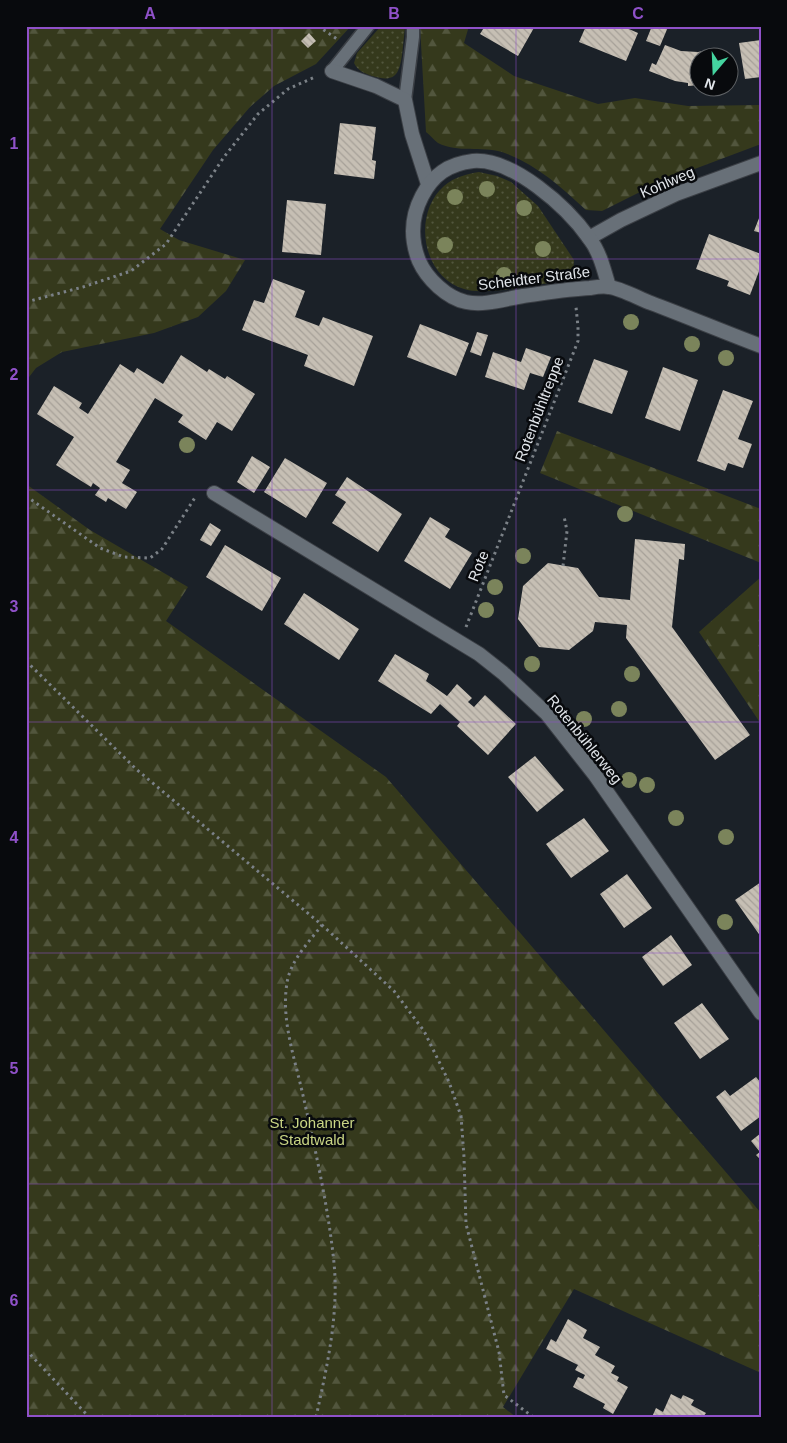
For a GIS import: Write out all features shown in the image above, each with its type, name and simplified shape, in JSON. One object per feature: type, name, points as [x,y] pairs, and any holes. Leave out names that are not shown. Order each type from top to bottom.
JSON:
[{"type":"street","points":[[332,71],[376,86],[405,100],[412,134],[428,184]]},
{"type":"street","name":"Scheidter Straße","points":[[609,286],[599,254],[589,238],[559,204],[535,184],[507,168],[474,161],[459,164],[441,171],[428,184],[413,220],[413,243],[420,263],[431,279],[449,295],[466,302],[489,302],[573,289],[609,286],[761,346]]},
{"type":"street","name":"Kohlweg","points":[[589,238],[621,220],[676,194],[761,163]]},
{"type":"street","name":"Rotenbühlerweg","points":[[214,493],[479,654],[547,714],[595,775],[761,1013]]},
{"type":"lane","points":[[332,71],[368,26]]},
{"type":"lane","points":[[405,100],[413,26]]},
{"type":"path","points":[[318,26],[350,47]]},
{"type":"path","points":[[26,302],[83,287],[131,271],[166,244],[224,157],[258,114],[288,89],[332,71]]},
{"type":"path","name":"Rotenbühltreppe","points":[[517,498],[578,341],[578,327]]},
{"type":"path","points":[[26,496],[100,548],[124,557],[150,558],[162,549],[196,496],[214,493]]},
{"type":"path","name":"Rote","points":[[460,642],[517,498]]},
{"type":"path","points":[[563,566],[567,531],[564,516]]},
{"type":"path","points":[[26,661],[136,769],[322,924],[394,991],[424,1031],[448,1082],[461,1116],[466,1224],[499,1352],[504,1395],[533,1417]]},
{"type":"path","points":[[316,1417],[330,1352],[334,1302],[334,1264],[319,1166],[285,1014],[287,981],[295,962],[322,924]]},
{"type":"path","points":[[26,1350],[89,1417]]},
{"type":"green space","points":[[26,26],[351,26],[316,64],[274,86],[250,107],[213,150],[160,229],[179,240],[245,260],[226,291],[198,317],[154,333],[62,352],[36,368],[26,381]]},
{"type":"green space","points":[[381,26],[405,27],[399,68],[391,78],[380,78],[364,73],[354,63],[357,53]]},
{"type":"green space","points":[[420,26],[469,26],[464,43],[514,76],[598,104],[635,98],[688,106],[761,105],[761,144],[660,182],[602,211],[586,210],[547,176],[514,157],[494,150],[453,148],[438,143],[426,132]]},
{"type":"green space","points":[[479,172],[497,176],[511,182],[538,206],[574,260],[573,275],[562,281],[512,289],[473,291],[450,282],[439,272],[431,259],[426,243],[425,228],[428,212],[434,198],[444,186],[461,176]]},
{"type":"green space","points":[[557,431],[761,509],[761,563],[540,473]]},
{"type":"green space","name":"St. Johanner Stadtwald","points":[[26,484],[90,530],[188,587],[166,621],[386,777],[761,1213],[761,1373],[574,1289],[503,1407],[516,1417],[26,1417]]},
{"type":"green space","points":[[761,577],[761,724],[699,632]]},
{"type":"building","points":[[485,26],[535,26],[518,56],[480,34]]},
{"type":"building","points":[[586,26],[622,26],[638,33],[626,61],[579,42]]},
{"type":"building","points":[[652,26],[668,27],[660,46],[646,41]]},
{"type":"building","points":[[309,33],[316,41],[308,48],[301,41]]},
{"type":"building","points":[[761,40],[761,77],[745,79],[739,43]]},
{"type":"building","points":[[665,45],[681,51],[690,52],[690,86],[688,86],[688,83],[675,81],[649,71],[652,63],[656,65]]},
{"type":"building","points":[[340,123],[376,127],[372,160],[376,161],[374,179],[334,174]]},
{"type":"building","points":[[287,200],[326,204],[321,255],[282,252]]},
{"type":"building","points":[[761,213],[761,233],[754,231]]},
{"type":"building","points":[[709,234],[761,254],[761,266],[750,295],[727,286],[729,281],[696,269]]},
{"type":"building","points":[[273,279],[305,291],[295,317],[319,326],[323,317],[373,336],[354,386],[304,366],[308,355],[242,330],[254,300],[264,303]]},
{"type":"building","points":[[420,324],[469,343],[456,376],[407,357]]},
{"type":"building","points":[[477,332],[488,335],[481,356],[470,352]]},
{"type":"building","points":[[526,348],[551,357],[543,377],[530,373],[524,390],[485,377],[493,352],[521,362]]},
{"type":"building","points":[[181,355],[207,372],[209,369],[225,379],[227,376],[255,394],[232,431],[217,422],[206,440],[178,422],[183,415],[155,398],[116,462],[130,470],[122,483],[137,492],[126,509],[108,498],[106,502],[95,495],[100,488],[93,483],[91,487],[56,465],[74,437],[37,414],[54,386],[82,403],[79,408],[88,414],[120,364],[134,373],[137,368],[163,384]]},
{"type":"building","points":[[594,359],[628,371],[612,414],[578,402]]},
{"type":"building","points":[[663,367],[698,380],[680,431],[645,418]]},
{"type":"building","points":[[723,390],[753,401],[738,439],[752,444],[743,468],[728,463],[725,471],[697,461]]},
{"type":"building","points":[[252,456],[270,467],[254,493],[237,482]]},
{"type":"building","points":[[285,458],[327,483],[306,518],[264,492]]},
{"type":"building","points":[[347,477],[402,514],[378,552],[332,523],[346,502],[335,495]]},
{"type":"building","points":[[430,517],[450,529],[445,537],[472,553],[450,589],[404,561]]},
{"type":"building","points":[[210,523],[221,530],[211,546],[200,540]]},
{"type":"building","points":[[635,539],[685,544],[684,560],[679,559],[672,627],[750,735],[715,760],[626,638],[627,625],[595,622],[593,631],[569,650],[539,647],[518,619],[523,586],[548,563],[578,568],[599,597],[630,600]]},
{"type":"building","points":[[225,545],[281,578],[262,611],[206,577]]},
{"type":"building","points":[[304,593],[359,629],[339,660],[284,624]]},
{"type":"building","points":[[395,654],[429,674],[426,681],[447,696],[457,684],[472,698],[468,702],[474,707],[485,695],[516,724],[488,755],[457,726],[460,722],[440,704],[431,714],[378,681]]},
{"type":"building","points":[[535,756],[564,790],[537,812],[508,777]]},
{"type":"building","points":[[584,818],[609,851],[571,878],[546,844]]},
{"type":"building","points":[[627,874],[652,908],[624,928],[600,894]]},
{"type":"building","points":[[761,882],[761,937],[735,900]]},
{"type":"building","points":[[671,935],[692,965],[663,986],[642,957]]},
{"type":"building","points":[[702,1003],[729,1039],[700,1059],[674,1023]]},
{"type":"building","points":[[756,1077],[761,1083],[761,1116],[741,1131],[716,1097],[725,1090],[730,1096]]},
{"type":"building","points":[[761,1133],[761,1160],[756,1155],[760,1152],[751,1141]]},
{"type":"building","points":[[568,1319],[587,1330],[583,1338],[600,1347],[595,1355],[615,1366],[611,1373],[619,1377],[617,1381],[628,1387],[613,1414],[603,1408],[605,1404],[573,1387],[578,1377],[583,1379],[585,1375],[575,1370],[578,1365],[546,1349],[551,1339],[556,1342]]},
{"type":"building","points":[[671,1394],[681,1399],[683,1395],[694,1400],[691,1405],[706,1413],[703,1417],[652,1417],[656,1408],[663,1412]]}]
